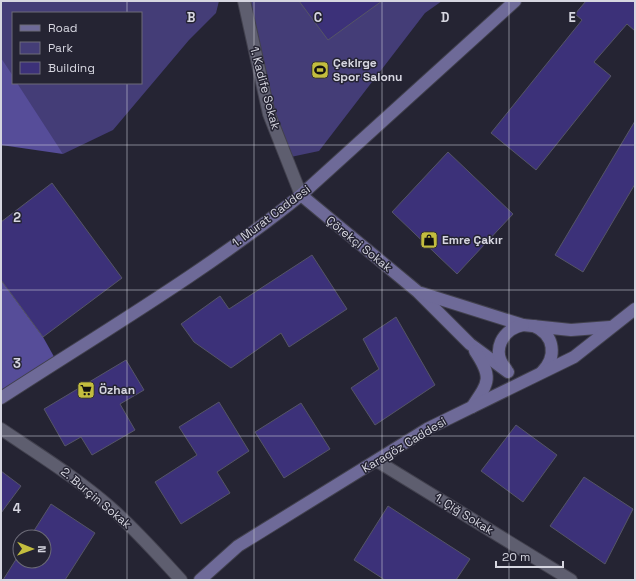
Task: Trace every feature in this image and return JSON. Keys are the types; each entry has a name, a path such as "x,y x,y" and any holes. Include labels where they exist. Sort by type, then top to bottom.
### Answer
{"street":[{"name":"1. Kadife Sokak","path":"244,1 269,114 301,195"},
{"name":"1. Murat Caddesi","path":"1,398 146,305 267,222 301,195 515,1"},
{"name":"Çörekçi Sokak","path":"301,195 418,292 470,344"},
{"path":"418,292 528,325 547,334 553,351 551,359 537,375 516,377 470,344"},
{"name":"Karagöz Caddesi","path":"200,580 238,546 427,430 574,357 635,309"},
{"path":"508,372 503,365 499,348 502,339 507,332 514,327 528,325 570,330 610,328"},
{"path":"470,344 486,367 488,376 486,386 472,408"},
{"name":"2. Burçin Sokak","path":"1,429 58,467 110,507 146,541 181,580"},
{"name":"1. Çiğ Sokak","path":"377,461 571,580"}],"green space":[{"path":"1,1 219,1 216,13 189,40 113,130 63,154 13,84 142,84 142,12 12,12 12,82 1,66"},
{"name":"Çekirge Spor Salonu","path":"244,1 442,1 425,13 319,151 286,158"}],"shaded area":[{"path":"1,58 12,74 12,84 18,84 63,154 1,145"},
{"path":"1,280 43,337 57,362 1,398"}],"building":[{"path":"299,1 382,1 328,40"},
{"path":"586,1 635,1 635,31 627,24 594,62 611,76 536,170 491,133 582,20 575,14"},
{"path":"635,121 635,184 583,272 555,255"},
{"path":"448,152 513,214 457,274 392,212"},
{"path":"52,183 122,278 43,337 1,280 1,222"},
{"path":"312,255 347,309 289,347 281,333 231,368 194,342 181,324 220,296 229,309"},
{"path":"396,317 435,385 375,425 351,388 379,369 363,339"},
{"path":"126,360 144,390 120,404 135,430 92,455 81,437 65,446 44,409"},
{"path":"219,402 249,451 217,472 230,493 181,524 155,482 197,455 179,427"},
{"path":"301,403 330,449 284,478 255,432"},
{"path":"516,425 557,455 523,502 481,471"},
{"path":"1,471 21,486 1,513"},
{"path":"584,477 633,509 605,564 550,526"},
{"path":"51,504 95,533 65,580 3,580 12,566 12,569 52,569 52,529 35,529"},
{"path":"388,506 470,559 456,580 385,580 354,560"}],"place":[{"name":"Çekirge Spor Salonu","path":"320,70"},
{"name":"Emre Çakır","path":"429,240"},
{"name":"Özhan","path":"86,390"}]}
